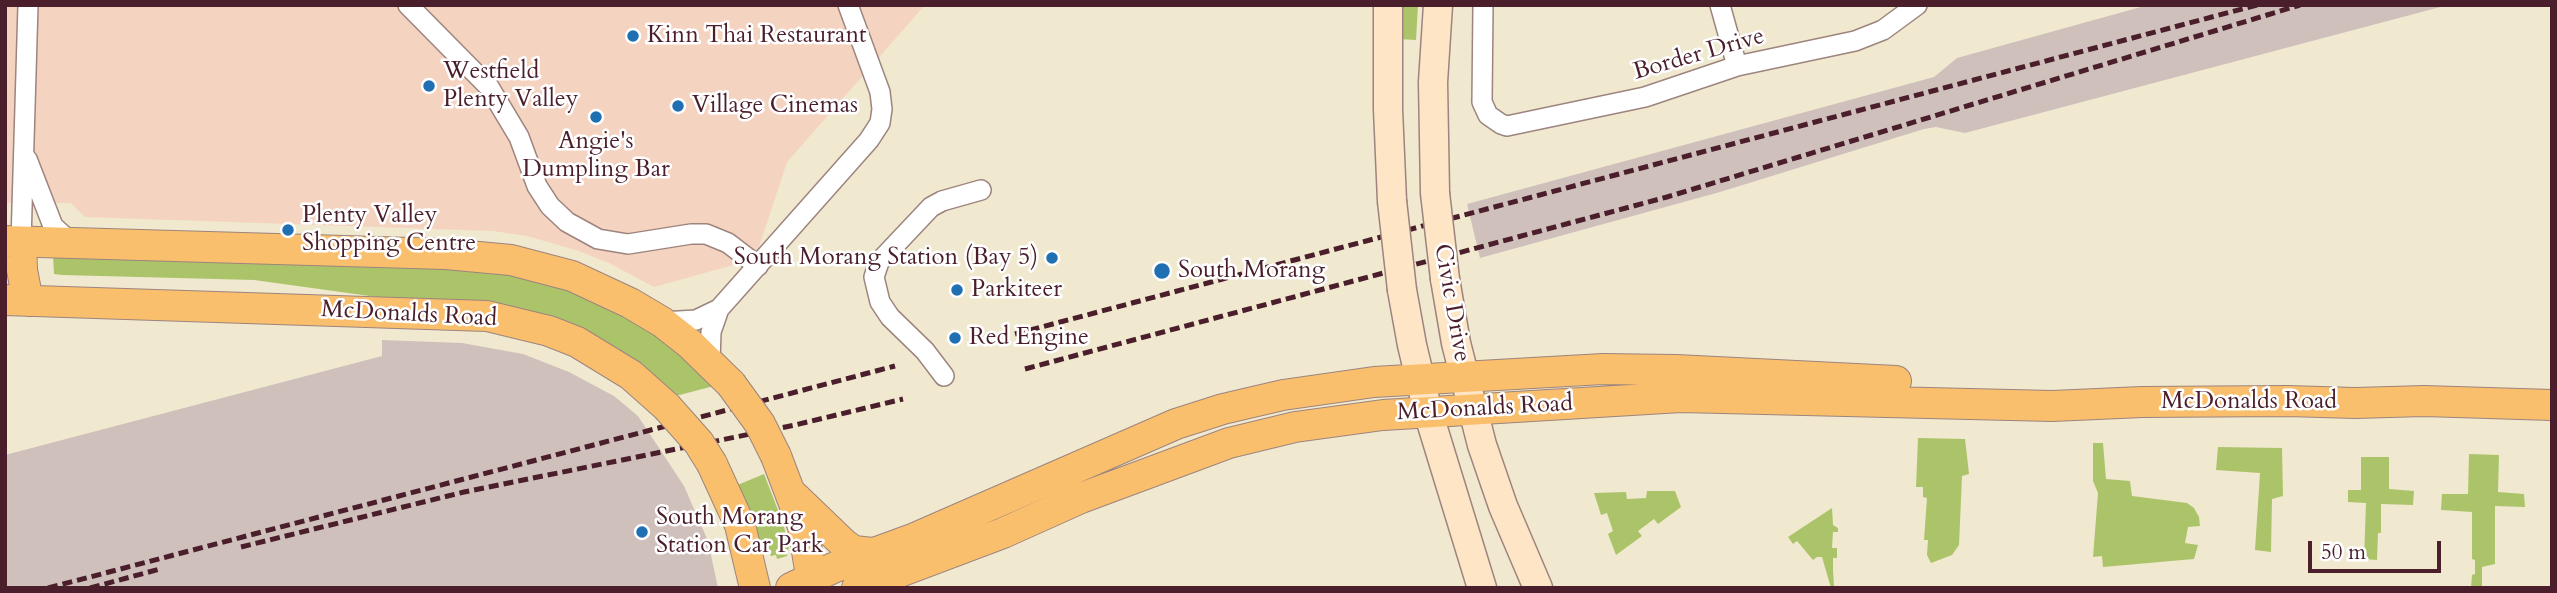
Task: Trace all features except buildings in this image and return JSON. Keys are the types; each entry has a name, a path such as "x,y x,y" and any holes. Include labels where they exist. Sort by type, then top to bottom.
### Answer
{"main road":[{"name":"Civic Drive","path":"1388,5 1388,122 1392,201 1402,290 1428,412 1482,588"},
{"name":"Civic Drive","path":"1438,5 1433,82 1435,193 1445,279 1472,410 1503,506 1538,588"},
{"name":"McDonalds Road","path":"10,249 79,244 446,254 511,260 552,270 600,288 662,322 710,362 731,384 760,424 776,456 803,527 806,584 872,553 915,538 1193,418 1297,392 1420,379 1603,369 1676,370 2046,389 2142,402"},
{"path":"10,249 22,270 17,300"},
{"name":"McDonalds Road","path":"17,300 486,316 549,331 577,342 631,374 667,407 698,443 712,464 740,525 755,588"},
{"name":"McDonalds Road","path":"857,588 1003,533 1081,498 1229,443 1316,424 1383,415 1681,397 2052,406 2287,401 2552,405"},
{"name":"McDonalds Road","path":"2355,403 2419,412 2552,422"},
{"name":"McDonalds Road","path":"791,493 844,544 854,551 872,553"}],"street":[{"path":"10,249 23,148 28,5"},
{"path":"408,5 489,87 519,137 537,186 550,206 567,222 598,239 628,244 706,234 727,243 758,266"},
{"path":"662,322 696,320 719,309 869,140 880,123 883,108 880,92 848,5"},
{"name":"Border Drive","path":"1483,5 1482,102 1488,115 1501,124 1516,125 1644,97 1737,66 1864,38 1892,25 1917,5"},
{"path":"1720,5 1737,66"},
{"path":"23,148 53,226 65,237 79,244"},
{"path":"944,376 925,351 895,323 880,302 876,290 876,268 931,207 942,201 981,190"},
{"path":"710,362 711,332 719,309"}],"shaded area":[{"name":"Westfield Plenty Valley","path":"5,5 925,5 787,162 755,259 654,287 609,263 579,251 527,236 493,231 85,217 71,203 5,203"},
{"path":"2148,5 2448,5 1965,133 1936,127 1924,129 1720,192 1480,258 1467,204 1934,77 1957,58"},
{"path":"382,340 462,343 523,354 569,372 614,396 638,416 684,486 708,541 718,588 5,588 5,455 382,356"}],"green space":[{"path":"1397,5 1418,5 1416,40 1398,39"},
{"path":"53,256 463,264 555,281 651,328 714,386 672,397 637,368 413,302 254,280 54,274"},
{"path":"1918,438 1965,439 1969,474 1962,476 1959,545 1952,555 1931,563 1927,555 1928,540 1924,540 1927,498 1923,497 1923,487 1916,487"},
{"path":"2093,443 2103,443 2106,479 2130,481 2132,496 2187,503 2194,508 2200,526 2188,527 2185,543 2198,545 2194,559 2103,567 2102,556 2093,557 2098,493 2093,481"},
{"path":"2218,447 2282,448 2283,496 2272,499 2271,552 2255,550 2260,473 2216,470"},
{"path":"2469,454 2499,455 2498,492 2524,494 2525,507 2495,506 2495,564 2482,567 2482,588 2471,588 2472,575 2475,574 2475,560 2472,559 2472,512 2441,510 2442,494 2468,494"},
{"path":"2361,457 2389,457 2389,489 2414,491 2413,505 2381,504 2377,560 2364,559 2366,503 2348,502 2348,490 2361,490"},
{"path":"764,474 789,547 787,556 777,559 776,555 771,556 761,545 735,486"},
{"path":"1647,491 1675,491 1681,507 1658,524 1654,519 1638,531 1642,536 1616,555 1608,534 1613,531 1607,513 1601,515 1594,493 1626,492 1627,499 1646,498"},
{"path":"1832,508 1833,525 1838,528 1838,532 1833,532 1832,548 1837,548 1837,558 1833,558 1833,570 1834,586 1838,588 1831,588 1822,557 1813,560 1797,541 1793,544 1788,537"}],"railway":[{"path":"1015,334 2257,5"},
{"path":"1025,369 1667,197 2300,5"},
{"path":"48,588 895,366"},
{"path":"241,547 464,492 795,425 903,399"},
{"path":"90,588 160,569"}],"place":[{"name":"Kinn Thai Restaurant","path":"633,36"},
{"name":"Westfield Plenty Valley","path":"429,86"},
{"name":"Village Cinemas","path":"678,106"},
{"name":"Angie's Dumpling Bar","path":"596,117"},
{"name":"Plenty Valley Shopping Centre","path":"288,230"},
{"name":"South Morang Station (Bay 5)","path":"1052,258"},
{"name":"South Morang","path":"1162,271"},
{"name":"Parkiteer","path":"957,290"},
{"name":"Red Engine","path":"955,338"},
{"name":"South Morang Station Car Park","path":"642,532"}]}
